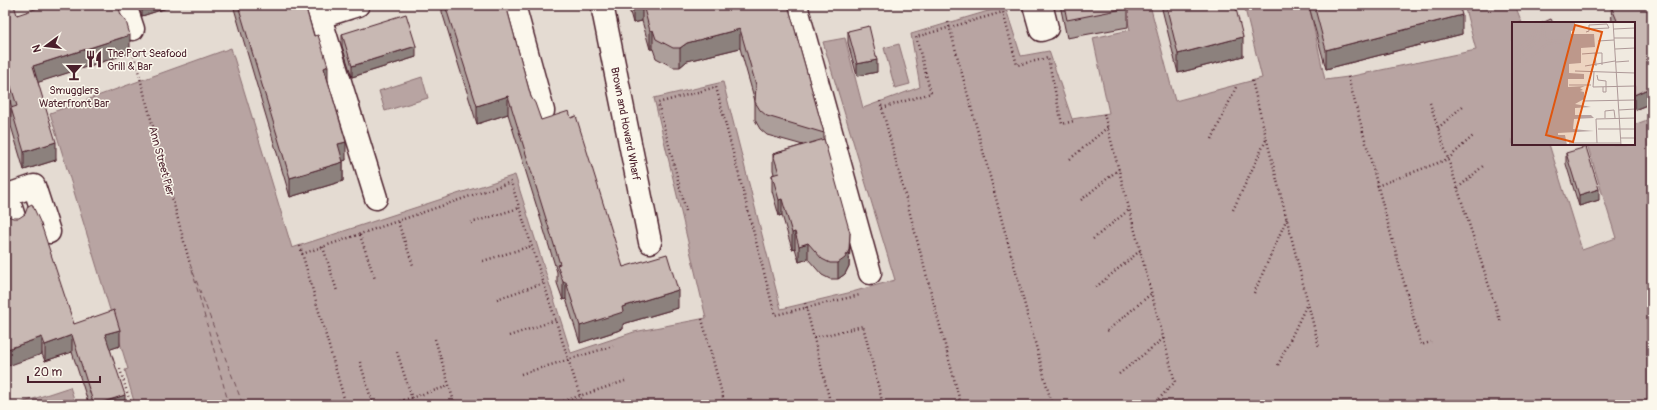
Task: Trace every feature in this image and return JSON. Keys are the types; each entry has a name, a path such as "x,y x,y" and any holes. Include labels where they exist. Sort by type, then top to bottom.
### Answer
{"street":[{"path":"125,5 133,29"},
{"path":"358,5 318,11 376,198"},
{"path":"514,5 543,111"},
{"name":"Brown and Howard Wharf","path":"602,5 650,242"},
{"path":"796,5 870,273"},
{"path":"16,223 6,195 34,186 49,232"}],"path":[{"path":"882,108 931,93 916,37 1003,12 1016,65 1048,58 1062,124 1074,121"},
{"path":"948,22 1052,405"},
{"name":"Ann Street Pier","path":"134,58 190,264"},
{"path":"1348,77 1421,345 1431,342"},
{"path":"1252,81 1319,347"},
{"path":"1212,139 1237,85"},
{"path":"686,211 658,104 716,87 775,315 860,295"},
{"path":"880,101 961,405"},
{"path":"1430,103 1502,323"},
{"path":"1438,128 1464,105"},
{"path":"1104,114 1175,382 1153,405"},
{"path":"1070,159 1108,127"},
{"path":"1377,186 1448,159 1474,135"},
{"path":"1233,210 1267,138"},
{"path":"1458,188 1483,166"},
{"path":"1081,200 1119,168"},
{"path":"302,254 511,182 583,405"},
{"path":"471,223 519,208"},
{"path":"1093,239 1130,209"},
{"path":"1254,293 1287,218"},
{"path":"398,222 413,265"},
{"path":"360,234 375,279"},
{"path":"300,246 346,405"},
{"path":"483,261 531,246"},
{"path":"323,247 337,291"},
{"path":"1096,287 1140,250"},
{"path":"497,299 543,283"},
{"path":"1107,331 1152,294"},
{"path":"1278,365 1308,302"},
{"path":"806,303 831,405"},
{"path":"702,319 724,405"},
{"path":"509,336 556,320"},
{"path":"814,338 863,326 883,405"},
{"path":"1119,374 1164,338"},
{"path":"435,339 455,405"},
{"path":"521,374 613,346"},
{"path":"397,352 414,405"},
{"path":"360,362 373,405"},
{"path":"120,369 131,405"},
{"path":"552,405 625,381"},
{"path":"388,405 449,386"}],"shaded area":[{"path":"5,5 1124,5 1130,30 1093,38 1109,113 1071,119 1049,51 1021,56 1005,6 911,33 920,87 863,108 845,38 824,42 895,280 781,309 723,82 654,98 706,318 634,332 571,353 515,175 292,249 231,48 50,113 128,369 125,370 135,405 76,405 70,387 15,405 5,405"},
{"path":"1124,5 1150,5 1175,101 1262,78 1244,5 1309,5 1325,80 1348,77 1476,50 1464,5 1515,5 1522,22 1512,22 1512,145 1549,145 1582,250 1616,238 1587,145 1635,145 1635,125 1652,118 1652,405 135,405 125,370 128,369 50,113 231,48 292,248 515,175 571,353 634,332 706,318 654,98 723,82 781,309 895,280 823,42 845,38 863,108 920,87 911,34 1005,6 1021,56 1049,51 1072,119 1109,113 1093,38 1130,30"},
{"path":"1150,5 1244,5 1263,78 1175,101"},
{"path":"1309,5 1464,5 1476,50 1348,77 1324,80"},
{"path":"1515,5 1652,5 1652,118 1635,125 1635,22 1522,22"},
{"path":"899,44 910,84 895,88 884,48"},
{"path":"422,77 428,98 385,111 379,91"},
{"path":"1549,145 1587,145 1616,238 1581,250"},
{"path":"70,387 76,405 15,405"}],"building":[{"path":"5,5 14,5 17,15 47,5 118,5 121,15 126,21 130,35 33,66 56,142 24,152 11,108 17,106 5,67"},
{"path":"238,5 305,5 314,36 318,35 328,66 324,68 346,142 338,144 343,162 290,178"},
{"path":"445,5 506,5 531,97 535,103 541,120 569,111 571,118 576,116 623,267 667,254 678,290 622,307 623,312 580,326 566,282 563,282 557,265 560,264 508,96 477,106"},
{"path":"643,5 788,5 824,133 767,116 760,110 755,102 756,85 740,29 687,43 680,48 673,48 656,39 653,30 650,31"},
{"path":"1064,5 1127,5 1128,8 1067,20"},
{"path":"1166,5 1235,5 1243,37 1178,54"},
{"path":"1314,5 1459,5 1462,15 1326,50"},
{"path":"1652,5 1652,87 1635,95 1635,22 1618,22 1611,6"},
{"path":"406,14 416,46 352,66 342,34"},
{"path":"1551,19 1552,22 1544,22"},
{"path":"869,26 877,60 857,64 848,31"},
{"path":"824,139 850,233 849,250 845,258 838,263 830,263 822,259 808,243 799,246 795,232 792,233 782,199 779,200 772,175 779,173 773,154"},
{"path":"1586,147 1599,189 1579,195 1566,153"},
{"path":"32,204 41,224 74,324 114,310 120,330 105,334 125,395 94,405 72,335 45,345 42,337 5,350 5,209 8,216 19,218 25,214 28,206"}],"ferry route":[{"path":"190,264 243,405"},
{"path":"192,270 229,405"}],"place":[{"name":"The Port Seafood Grill & Bar","path":"94,59"},
{"name":"Smugglers Waterfront Bar","path":"74,72"}]}
